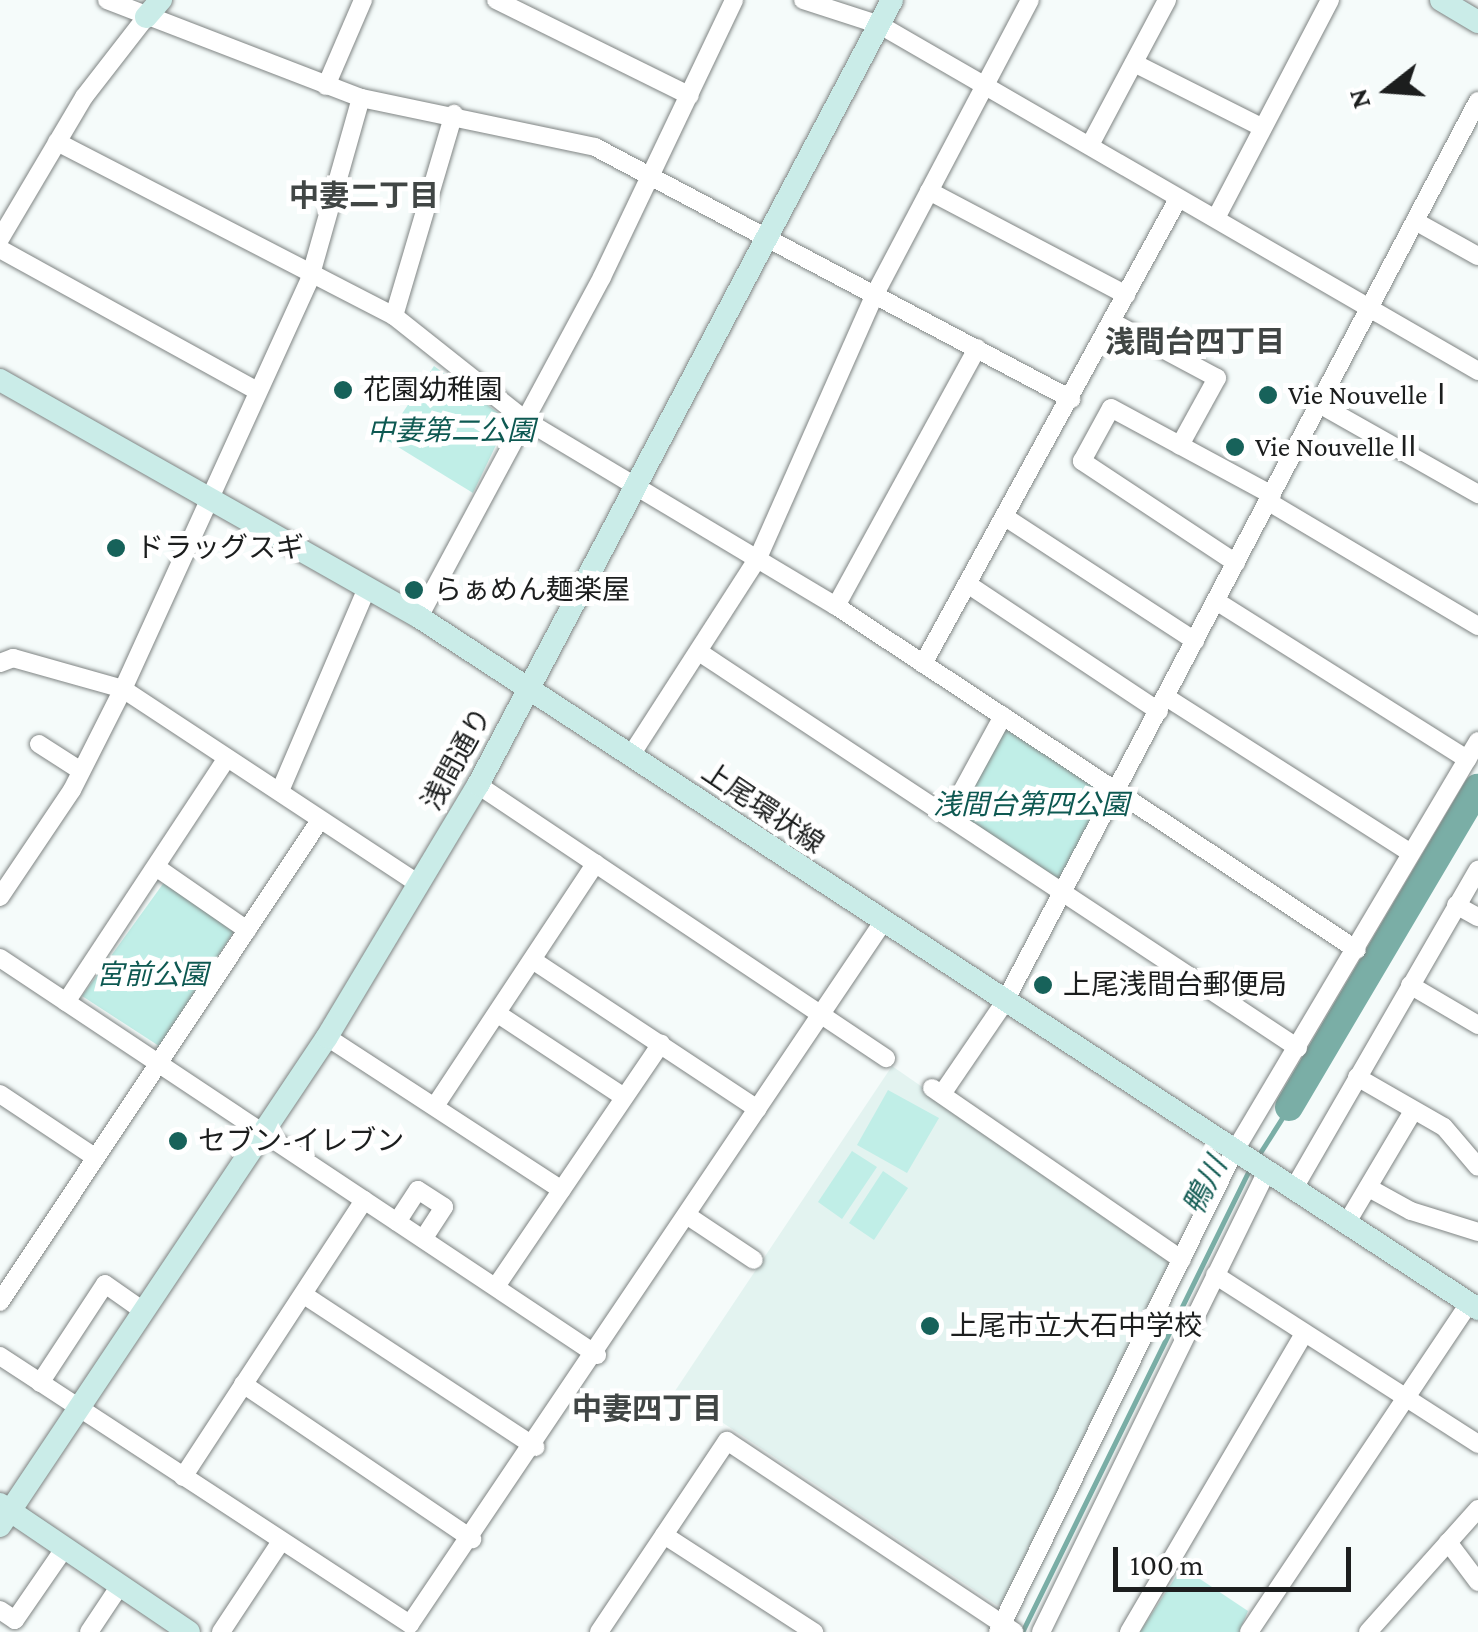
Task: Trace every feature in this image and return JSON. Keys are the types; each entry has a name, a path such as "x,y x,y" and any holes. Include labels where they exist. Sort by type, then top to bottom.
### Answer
{"street":[{"path":"107,0 153,9 326,86 362,98 454,114 596,147 1071,398"},
{"path":"326,86 363,0"},
{"path":"496,0 690,96"},
{"path":"419,617 653,176 734,0"},
{"path":"803,0 880,25 1478,371"},
{"name":"浅間通り","path":"3,1514 327,1037 478,785 892,0"},
{"path":"631,755 758,558 876,292 1030,0"},
{"path":"1090,145 1167,0"},
{"path":"1216,218 1330,0"},
{"path":"1442,0 1478,22"},
{"path":"0,238 58,142 153,9"},
{"path":"1134,63 1263,128"},
{"path":"0,897 81,771 123,689 207,497 310,278 362,98"},
{"path":"1182,1260 937,1091 1004,1004 1368,308 1415,221 1470,134 1478,101"},
{"path":"394,316 454,114"},
{"path":"58,142 310,278 394,316 526,420 836,606 1357,950"},
{"path":"929,191 1126,295"},
{"path":"924,664 1178,199"},
{"path":"1415,221 1478,256"},
{"path":"0,249 258,391"},
{"path":"1112,322 1217,378 1180,446"},
{"path":"836,606 976,348"},
{"name":"上尾環状線","path":"0,380 419,617 1004,1004 1473,1306"},
{"path":"1319,404 1478,494"},
{"path":"1236,563 1082,462 1111,408 1270,498 1478,626"},
{"path":"1005,517 1195,641"},
{"path":"968,585 1411,853"},
{"path":"280,791 367,588"},
{"path":"1216,601 1467,759"},
{"path":"699,652 1298,1048"},
{"path":"0,663 14,658 123,689 419,884"},
{"path":"949,814 1003,716"},
{"path":"604,1630 727,1441 1005,1630 1234,1152 1478,741"},
{"path":"39,744 81,771"},
{"path":"66,1002 227,758"},
{"path":"478,785 886,1058"},
{"path":"0,1302 320,820"},
{"path":"435,1106 596,863"},
{"path":"156,867 247,930"},
{"path":"1293,1190 1478,869"},
{"path":"1456,905 1478,917"},
{"path":"0,1356 280,1543 410,1624 535,1447 882,924"},
{"path":"0,958 597,1354"},
{"path":"534,961 758,1109"},
{"path":"1410,984 1478,1025"},
{"path":"498,1014 624,1098"},
{"path":"327,1037 562,1190"},
{"path":"497,1285 661,1044"},
{"path":"1358,1077 1444,1127 1478,1167"},
{"path":"1,1098 96,1158"},
{"path":"1346,1224 1413,1111"},
{"path":"1040,1632 1266,1173"},
{"path":"1369,1188 1411,1211 1478,1232"},
{"path":"397,1222 418,1190 444,1207 424,1239"},
{"path":"184,1477 364,1200"},
{"path":"688,1216 754,1260"},
{"path":"1214,1275 1303,1336 1478,1444"},
{"path":"40,1382 105,1284 142,1310"},
{"path":"304,1296 535,1447"},
{"path":"1249,1632 1402,1398 1473,1306"},
{"path":"1129,1632 1303,1336"},
{"path":"244,1384 472,1539"},
{"path":"1368,1632 1478,1509"},
{"path":"3,1514 64,1549 189,1632"},
{"path":"664,1535 814,1632"},
{"path":"1448,1542 1478,1582"},
{"path":"222,1632 280,1543"},
{"path":"0,1610 15,1620 64,1549"},
{"path":"89,1632 119,1587"}],"shaded area":[{"name":"上尾市立大石中学校","path":"892,1066 1174,1261 1007,1603 997,1605 675,1391"}],"green space":[{"name":"中妻第二公園","path":"434,366 508,420 473,493 385,439"},
{"name":"浅間台第四公園","path":"1002,727 1108,794 1058,883 954,814"},
{"name":"宮前公園","path":"165,881 235,930 159,1046 82,996"},
{"path":"888,1090 939,1118 907,1173 857,1145"},
{"path":"852,1151 877,1167 842,1219 818,1202"},
{"path":"883,1171 908,1188 874,1240 849,1223"},
{"path":"1182,1567 1248,1611 1239,1632 1140,1632"}],"waterway":[{"name":"鴨川","path":"1289,1107 1478,788"},
{"name":"鴨川","path":"1256,1159 1289,1107"},
{"name":"鴨川","path":"1022,1632 1250,1168"}],"place":[{"name":"花園幼稚園","path":"343,390"},
{"name":"Vie NouvelleⅠ","path":"1268,395"},
{"name":"Vie NouvelleⅡ","path":"1235,447"},
{"name":"ドラッグスギ","path":"116,548"},
{"name":"らぁめん麺楽屋","path":"414,590"},
{"name":"上尾浅間台郵便局","path":"1043,985"},
{"name":"セブン-イレブン","path":"178,1141"},
{"name":"上尾市立大石中学校","path":"930,1326"}],"district":[{"name":"中妻二丁目","path":"364,196"},
{"name":"浅間台四丁目","path":"1195,342"},
{"name":"中妻四丁目","path":"647,1409"}]}
